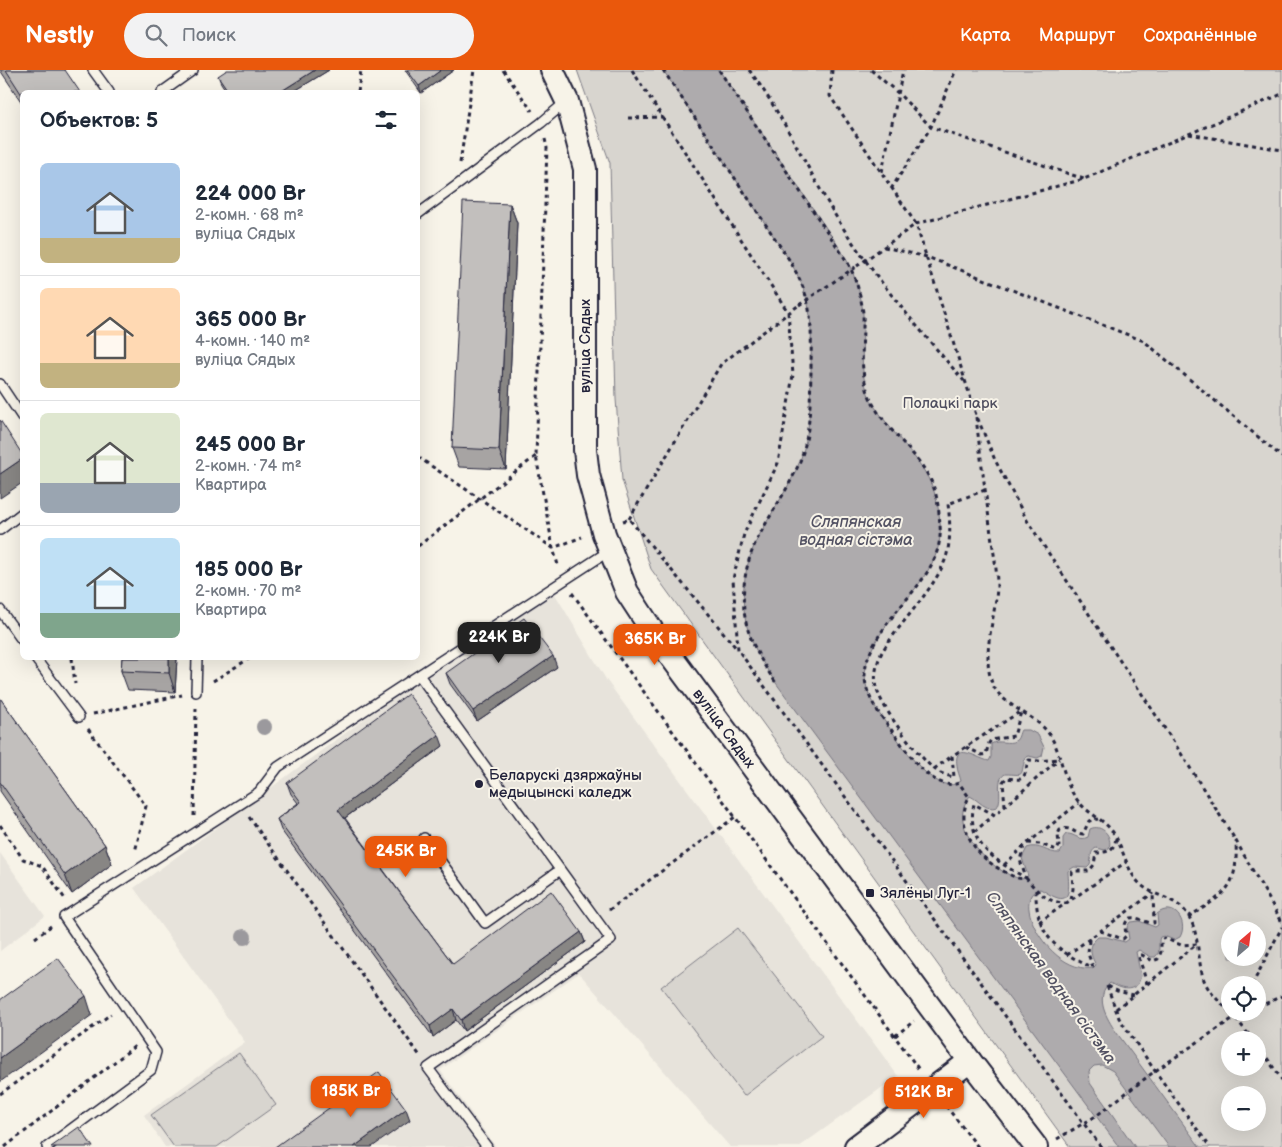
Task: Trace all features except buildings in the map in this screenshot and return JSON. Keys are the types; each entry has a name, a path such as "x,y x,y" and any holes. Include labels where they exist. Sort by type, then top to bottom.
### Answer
{"street":[{"name":"вуліца Сядых","path":"552,70 568,101 585,169 585,450 588,475 602,529 627,592 655,635 970,1061 1046,1144"},
{"path":"856,1147 970,1061"}],"lane":[{"path":"93,70 108,90"},
{"path":"165,90 193,70"},
{"path":"420,213 568,101"},
{"path":"0,384 20,414"},
{"path":"0,530 20,515"},
{"path":"47,1147 151,1070 156,1052 64,917 259,792 278,767 611,550"},
{"path":"0,610 20,637"},
{"path":"36,660 79,717"},
{"path":"196,692 197,660"},
{"path":"419,675 611,940 428,1068 487,1147"},
{"path":"424,838 485,923 560,870"}],"path":[{"path":"358,90 361,70"},
{"path":"459,171 474,70"},
{"path":"632,70 788,312 793,375 778,463 744,534 733,579 738,650"},
{"path":"663,70 790,261 806,296 810,313 810,410 805,445 799,463 752,550 744,582 744,607 748,632 776,683"},
{"path":"719,70 848,262 861,300 864,383 870,398 888,425 928,474 934,487 940,528 937,551 926,575 884,630 870,652 865,673 870,697 876,709 919,766 940,782 951,785 959,782 969,797 965,806 964,819 967,833 977,850 998,869 1019,878 1026,878"},
{"path":"748,70 768,96 830,206 865,260 888,291 966,383"},
{"path":"832,70 830,96 916,224 975,412 995,460 1028,522 1177,747 1236,841 1282,922"},
{"path":"871,70 899,94 930,127 1084,179"},
{"path":"882,173 903,70"},
{"path":"891,189 930,127 956,70"},
{"path":"630,518 720,364 788,312 916,224 1084,179 1282,94"},
{"path":"628,118 663,118"},
{"path":"1188,133 1282,150"},
{"path":"884,247 927,257 1144,341 1282,457"},
{"path":"975,412 997,584 988,662 993,685 1000,694 1047,730 1052,739 1067,784 1079,803 1110,828 1116,837 1126,862 1140,884 1153,893 1173,902 1185,912 1198,944 1205,981 1221,1003"},
{"path":"420,544 536,456"},
{"path":"420,458 553,548"},
{"path":"952,756 954,777 934,769 919,754 886,710 879,697 876,686 877,663 890,638 940,572 950,538 948,504 985,490"},
{"path":"667,564 738,650 1101,1147"},
{"path":"130,874 146,806 79,717 196,692 247,660"},
{"path":"194,833 196,692"},
{"path":"934,769 1021,711"},
{"path":"966,747 984,755 988,752 991,740 1014,736 1021,711"},
{"path":"974,832 1059,759"},
{"path":"1005,806 1003,782 1006,778 1016,779 1023,777 1025,775 1026,763 1029,760 1059,759"},
{"path":"1004,865 1024,846 1079,803"},
{"path":"239,804 428,1068"},
{"path":"994,815 974,804 972,821 974,832 982,846 996,860 1026,878 1036,890 1050,901 1066,903"},
{"path":"596,920 735,817"},
{"path":"1028,843 1040,844 1056,850 1059,846 1058,834 1060,830 1068,828 1084,834 1089,821 1098,819"},
{"path":"0,825 23,859 42,866 73,911"},
{"path":"1071,900 1073,889 1072,872 1089,871 1094,866 1096,853 1107,853 1111,850 1116,837"},
{"path":"1188,917 1218,898 1229,886 1235,872 1236,841"},
{"path":"1024,846 1020,860 1026,878"},
{"path":"1039,922 1126,862"},
{"path":"1036,890 1036,909 1039,922 1050,940 1067,955 1093,968 1088,954 1089,939"},
{"path":"1067,955 1153,893"},
{"path":"1100,931 1122,939 1126,936 1125,923 1130,918 1154,922 1153,893"},
{"path":"35,938 64,917"},
{"path":"1257,976 1282,927"},
{"path":"1147,984 1140,955 1142,954 1153,961 1158,959 1161,955 1161,941 1164,938 1181,945 1198,944"},
{"path":"1116,1009 1198,944"},
{"path":"1134,995 1116,991 1107,986 1119,1018 1155,1072 1210,1147"},
{"path":"1266,1003 1282,996"},
{"path":"0,1094 124,1005"},
{"path":"1046,1144 1096,1116 1155,1072 1229,1021"},
{"path":"1238,1021 1246,1031"},
{"path":"5,1147 146,1038"},
{"path":"1266,1057 1282,1080"}],"shaded area":[{"name":"Беларускі дзяржаўны медыцынскі каледж","path":"549,584 607,681 898,1076 799,1147 730,1147 579,973 440,1070 496,1147 165,1147 144,1115 245,1042 134,888"},
{"path":"0,853 45,916 0,951"}],"green space":[{"name":"Полацкі парк","path":"577,70 1282,70 1282,1147 1070,1147 651,569 622,480 616,399 610,163"},
{"path":"738,928 822,1036 744,1096 661,987"},
{"path":"239,1053 276,1105 217,1147 174,1147 151,1115"}],"water":[{"name":"Сляпянская водная сістэма","path":"663,70 719,70 841,250 853,273 860,297 863,314 863,365 869,396 877,410 918,462 932,485 940,519 937,551 930,567 893,616 871,650 866,667 866,684 873,703 915,762 933,778 944,784 956,784 961,781 957,767 959,754 963,752 968,753 989,761 991,757 991,744 1015,741 1021,730 1029,730 1038,735 1044,747 1042,756 1037,758 1029,756 1025,758 1021,774 1005,774 1002,777 999,785 1000,799 997,807 986,807 970,796 964,808 963,821 967,834 975,847 986,858 1010,875 1022,879 1028,876 1022,858 1027,848 1036,847 1060,853 1063,848 1063,838 1066,834 1085,838 1088,837 1090,829 1099,828 1106,832 1110,844 1109,848 1105,850 1096,848 1092,853 1090,865 1087,868 1074,867 1068,871 1069,886 1065,898 1055,897 1040,889 1031,895 1029,906 1031,919 1038,934 1049,948 1062,959 1077,967 1093,968 1096,965 1092,958 1091,947 1098,937 1125,942 1129,939 1127,927 1130,922 1139,921 1155,927 1158,925 1157,914 1163,911 1174,911 1181,919 1182,931 1180,937 1174,940 1164,936 1160,937 1159,950 1155,957 1151,957 1139,950 1136,952 1141,976 1138,984 1132,988 1125,989 1110,983 1105,988 1102,1000 1107,1018 1114,1029 1200,1147 1169,1147 1113,1071 1102,1065 1094,1066 1089,1071 1090,1083 1135,1147 1119,1147 776,683 757,653 746,621 743,595 744,582 754,545 791,480 804,450 810,405 810,314 804,291 790,261"}],"place":[{"name":"Беларускі дзяржаўны медыцынскі каледж","path":"479,784"},
{"name":"Зялёны Луг-1","path":"870,893"}]}
